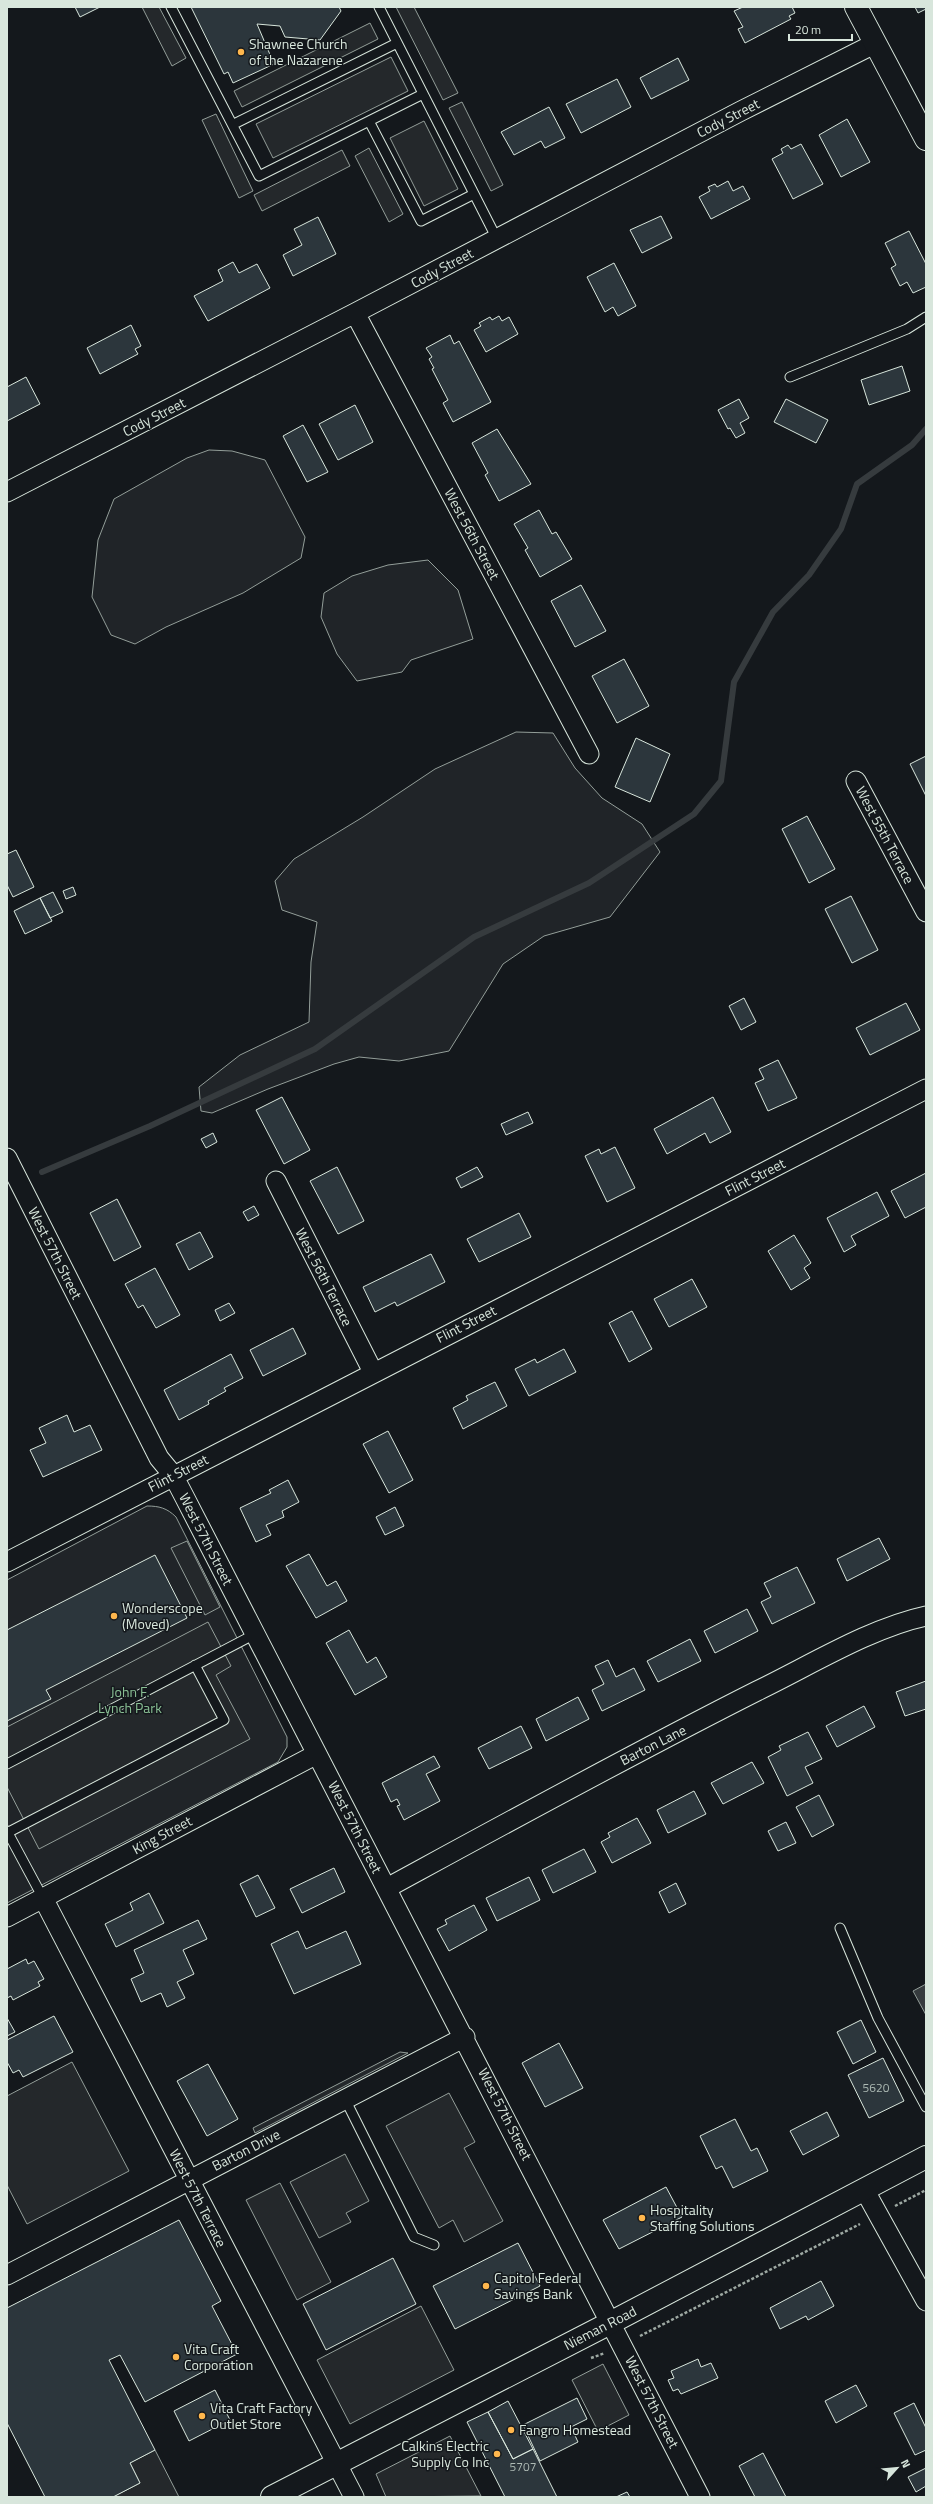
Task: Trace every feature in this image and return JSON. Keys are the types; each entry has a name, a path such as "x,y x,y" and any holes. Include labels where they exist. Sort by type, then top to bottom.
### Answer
{"main road":[{"path":"856,7 926,139"},
{"name":"Nieman Road","path":"272,2497 612,2322 926,2157"}],"street":[{"name":"Cody Street","path":"7,492 355,313 740,111 876,43"},
{"name":"West 56th Street","path":"355,313 589,754"},
{"name":"West 55th Terrace","path":"856,780 926,912"},
{"name":"Flint Street","path":"7,1562 173,1475 926,1088"},
{"name":"West 57th Street","path":"7,1158 159,1458 173,1475 612,2322 700,2497"},
{"name":"West 56th Terrace","path":"276,1181 373,1372"},
{"name":"Barton Lane","path":"387,1888 548,1799 732,1704 873,1634 926,1616"},
{"name":"King Street","path":"7,1917 317,1754"},
{"name":"West 57th Terrace","path":"43,1898 188,2180 354,2497"},
{"name":"Barton Drive","path":"7,2275 465,2037"},
{"path":"864,2189 926,2301"}],"lane":[{"path":"171,7 234,124 259,176 423,94"},
{"path":"379,7 497,239"},
{"path":"234,124 397,43"},
{"path":"369,121 421,221 474,194"},
{"path":"790,377 907,329 926,317"},
{"path":"7,1764 255,1634"},
{"path":"43,1898 7,1832 224,1720 195,1665"},
{"path":"840,1928 878,2018 926,2107"},
{"path":"345,2099 414,2237 434,2245"}],"path":[{"path":"897,2205 926,2190"},
{"path":"637,2338 860,2224"}],"green space":[{"path":"209,450 232,451 265,460 305,537 301,558 243,593 166,627 135,644 111,635 92,597 98,540 114,499 187,458"},
{"path":"428,560 458,590 473,639 411,660 402,672 357,681 337,654 321,617 324,593 352,576 388,565"},
{"path":"516,732 553,733 575,768 602,798 642,824 660,852 610,917 544,936 503,964 449,1051 399,1061 359,1057 334,1064 268,1089 212,1113 201,1111 199,1087 240,1055 309,1022 311,962 317,922 282,910 275,881 294,859 363,817 435,769"},
{"name":"John F. Lynch Park","path":"147,1506 163,1508 176,1517 287,1737 287,1747 278,1762 7,1903 7,1580"}],"shaded area":[{"path":"142,7 159,7 186,58 172,66"},
{"path":"396,7 414,7 458,93 443,100"},
{"path":"370,23 378,39 242,107 234,91"},
{"path":"391,57 408,91 273,158 256,124"},
{"path":"462,102 503,185 491,191 449,108"},
{"path":"216,114 253,191 239,198 202,120"},
{"path":"424,121 458,189 424,206 390,138"},
{"path":"369,148 403,214 389,222 355,156"},
{"path":"342,150 350,166 262,211 254,195"},
{"path":"187,1541 220,1607 205,1615 171,1548"},
{"path":"208,1622 231,1666 216,1675 250,1739 39,1849 7,1787 7,1727"},
{"path":"926,1984 926,2015 913,1991"},
{"path":"400,2052 408,2053 255,2133 253,2128"},
{"path":"72,2062 129,2171 27,2224 7,2185 7,2096"},
{"path":"449,2093 475,2142 464,2148 503,2221 464,2242 453,2220 439,2228 386,2126"},
{"path":"345,2154 369,2201 346,2213 351,2222 319,2238 290,2182"},
{"path":"280,2183 331,2282 297,2300 246,2200"},
{"path":"421,2306 454,2370 350,2424 317,2360"},
{"path":"603,2364 629,2415 598,2431 572,2380"},
{"path":"450,2436 481,2496 386,2497 376,2474"},
{"path":"155,2450 179,2497 113,2497 140,2483 130,2463"}],"building":[{"path":"75,7 100,7 80,17"},
{"name":"Shawnee Church of the Nazarene","path":"191,7 339,7 341,11 320,40 285,37 280,26 257,24 274,64 233,83 228,72 224,74"},
{"path":"743,7 792,7 795,13 789,16 791,19 745,43 738,29 743,27 734,11"},
{"path":"915,7 926,7 926,9 918,13"},
{"path":"678,58 689,80 651,99 640,78"},
{"path":"617,79 631,107 581,133 566,104"},
{"path":"549,107 565,138 545,148 541,141 514,155 501,132"},
{"path":"847,119 870,162 841,177 819,135"},
{"path":"801,144 823,184 793,199 772,159 783,153 781,149 788,145 791,149"},
{"path":"728,181 733,191 743,186 750,199 711,219 699,197 710,191 708,187 715,184 717,187"},
{"path":"661,216 672,238 642,253 630,230"},
{"path":"318,217 336,254 293,276 283,255 302,245 294,229"},
{"path":"909,231 926,264 926,287 913,293 907,282 900,286 891,268 896,265 885,243"},
{"path":"233,262 239,273 257,264 270,288 208,321 194,296 223,281 218,270"},
{"path":"614,263 636,306 618,316 613,307 605,312 587,277"},
{"path":"499,316 502,321 509,317 518,334 486,352 474,330 481,326 479,323 490,317 492,320"},
{"path":"131,325 141,346 135,349 138,354 100,374 87,348"},
{"path":"450,335 454,344 459,341 491,402 453,422 443,403 448,400 432,369 434,368 429,359 432,357 426,348"},
{"path":"902,366 910,391 869,405 861,380"},
{"path":"26,377 40,404 7,421 7,387"},
{"path":"739,399 749,418 740,423 745,433 736,438 730,428 728,429 718,410"},
{"path":"786,399 828,420 816,443 774,422"},
{"path":"355,405 373,442 338,460 319,424"},
{"path":"303,425 328,472 307,482 283,436"},
{"path":"497,429 531,484 499,501 485,475 488,473 472,443"},
{"path":"539,510 552,534 556,532 572,559 540,577 525,550 528,548 514,524"},
{"path":"581,585 606,631 575,647 551,601"},
{"path":"624,659 649,706 617,723 592,676"},
{"path":"636,738 670,754 650,802 615,787"},
{"path":"926,756 926,796 910,764"},
{"path":"807,816 835,869 809,883 782,829"},
{"path":"16,850 34,887 13,897 7,885 7,854"},
{"path":"73,887 76,895 66,899 63,891"},
{"path":"53,892 63,912 50,918 40,898"},
{"path":"851,896 878,950 852,963 825,909"},
{"path":"40,898 52,921 25,934 14,911"},
{"path":"744,998 756,1022 741,1030 729,1006"},
{"path":"906,1003 920,1030 870,1055 856,1028"},
{"path":"778,1060 797,1098 768,1111 755,1083 764,1079 759,1069"},
{"path":"282,1097 310,1150 284,1164 256,1110"},
{"path":"713,1097 731,1132 710,1143 705,1133 667,1154 654,1129"},
{"path":"528,1112 533,1123 506,1135 501,1124"},
{"path":"213,1133 217,1142 206,1148 201,1139"},
{"path":"615,1147 635,1188 607,1202 585,1156 599,1149 601,1154"},
{"path":"337,1167 364,1221 338,1234 310,1181"},
{"path":"477,1167 483,1177 461,1188 456,1178"},
{"path":"926,1173 926,1207 905,1218 891,1191"},
{"path":"877,1192 889,1216 851,1236 856,1245 844,1252 827,1218"},
{"path":"117,1199 141,1247 114,1261 90,1213"},
{"path":"254,1206 259,1215 248,1221 243,1212"},
{"path":"519,1213 531,1237 479,1262 467,1239"},
{"path":"200,1232 213,1257 189,1270 176,1244"},
{"path":"794,1235 811,1263 804,1268 810,1278 791,1290 768,1251"},
{"path":"431,1254 445,1282 397,1306 395,1302 375,1312 363,1287"},
{"path":"155,1268 180,1315 156,1328 143,1305 138,1308 125,1284"},
{"path":"692,1279 707,1307 669,1327 654,1299"},
{"path":"229,1303 235,1313 220,1321 215,1310"},
{"path":"632,1311 652,1349 629,1362 609,1323"},
{"path":"293,1328 306,1354 263,1376 250,1350"},
{"path":"564,1349 576,1372 529,1396 515,1369 535,1359 537,1363"},
{"path":"231,1354 243,1378 224,1388 226,1391 208,1401 209,1404 179,1420 164,1390"},
{"path":"495,1382 507,1406 463,1429 453,1408 468,1400 466,1396"},
{"path":"67,1415 74,1432 90,1425 102,1450 43,1477 30,1450 46,1443 39,1428"},
{"path":"388,1431 413,1480 389,1493 363,1444"},
{"path":"288,1480 299,1502 282,1511 284,1517 266,1525 271,1535 256,1542 240,1508 271,1493 269,1490"},
{"path":"395,1507 404,1526 385,1535 376,1517"},
{"path":"879,1538 890,1559 847,1581 837,1559"},
{"path":"309,1554 327,1586 336,1581 347,1601 316,1618 286,1566"},
{"path":"155,1555 187,1618 46,1690 51,1699 7,1721 7,1630"},
{"path":"797,1567 815,1603 772,1624 761,1602 771,1597 764,1583"},
{"path":"747,1609 758,1631 715,1653 704,1631"},
{"path":"349,1630 367,1663 376,1657 387,1677 355,1695 326,1643"},
{"path":"690,1639 701,1661 658,1682 647,1661"},
{"path":"608,1660 616,1677 634,1668 645,1690 602,1711 592,1690 604,1684 595,1666"},
{"path":"926,1681 926,1709 905,1716 896,1692"},
{"path":"578,1697 589,1719 546,1741 536,1719"},
{"path":"864,1706 875,1727 837,1747 826,1726"},
{"path":"521,1726 532,1748 489,1769 478,1748"},
{"path":"808,1732 822,1759 805,1767 813,1783 787,1796 768,1757 781,1750 779,1746"},
{"path":"434,1756 440,1767 426,1774 440,1801 404,1820 397,1806 400,1805 397,1799 391,1802 382,1783"},
{"path":"752,1762 764,1783 723,1804 711,1783"},
{"path":"694,1791 706,1814 668,1833 657,1810"},
{"path":"819,1795 834,1825 812,1837 796,1807"},
{"path":"637,1818 651,1843 612,1863 601,1842 610,1837 608,1833"},
{"path":"786,1822 796,1843 778,1851 768,1831"},
{"path":"584,1849 596,1872 553,1893 542,1870"},
{"path":"334,1868 345,1892 302,1913 290,1889"},
{"path":"258,1875 275,1908 256,1917 240,1884"},
{"path":"529,1877 540,1900 497,1921 486,1898"},
{"path":"676,1883 686,1904 669,1913 659,1892"},
{"path":"149,1893 164,1923 116,1947 105,1924 133,1910 130,1903"},
{"path":"474,1905 487,1930 449,1951 437,1929 447,1924 445,1920"},
{"path":"198,1920 207,1939 183,1950 194,1974 177,1982 185,1998 167,2007 161,1993 141,2002 131,1979 144,1973 134,1950"},
{"path":"298,1931 306,1949 346,1931 361,1964 294,1994 271,1944"},
{"path":"26,1959 28,1964 34,1961 44,1979 38,1982 40,1986 13,2000 11,1996 7,1998 7,1969"},
{"path":"54,2016 73,2052 23,2077 19,2070 13,2073 7,2062 7,2040"},
{"path":"7,2018 15,2032 7,2036"},
{"path":"861,2020 876,2052 853,2064 837,2032"},
{"path":"559,2043 583,2088 545,2107 522,2063"},
{"path":"883,2058 904,2101 869,2118 848,2075"},
{"path":"208,2064 238,2119 207,2136 177,2081"},
{"path":"827,2112 839,2136 803,2155 790,2131"},
{"path":"735,2119 751,2151 757,2148 768,2171 733,2188 722,2166 716,2169 700,2136"},
{"name":"Hospitality Staffing Solutions","path":"666,2187 682,2217 619,2249 603,2220"},
{"name":"Vita Craft Corporation","path":"179,2220 221,2301 212,2306 237,2354 145,2402 120,2355 109,2360 155,2450 130,2463 140,2483 113,2497 45,2497 7,2423 7,2308"},
{"name":"Capitol Federal Savings Bank","path":"518,2243 540,2286 455,2329 433,2286"},
{"path":"393,2258 416,2304 326,2350 303,2304"},
{"path":"821,2281 834,2306 808,2320 806,2316 780,2329 770,2308"},
{"path":"698,2359 701,2367 711,2363 718,2378 681,2394 678,2389 673,2391 668,2380 674,2378 671,2371"},
{"path":"856,2385 867,2406 836,2423 825,2401"},
{"name":"Vita Craft Factory Outlet Store","path":"215,2390 230,2420 189,2441 174,2411"},
{"path":"577,2398 587,2419 571,2427 578,2442 540,2461 523,2425"},
{"name":"Fangro Homestead","path":"508,2401 533,2449 513,2459 488,2412"},
{"path":"914,2403 926,2428 926,2450 915,2455 894,2413"},
{"name":"Calkins Electric Supply Co Inc","path":"488,2412 513,2459 533,2449 557,2497 505,2497 467,2422"},
{"path":"763,2453 786,2497 755,2497 739,2466"},
{"path":"926,2468 926,2486 916,2492 908,2477"},
{"path":"627,2492 630,2497 616,2497"}],"waterway":[{"path":"42,1172 150,1126 315,1049 474,937 589,883 694,814 721,781 734,682 773,612 809,575 841,529 857,484 912,445 926,429"}],"place":[{"name":"Shawnee Church of the Nazarene","path":"241,52"},
{"name":"Wonderscope (Moved)","path":"114,1616"},
{"name":"Hospitality Staffing Solutions","path":"642,2218"},
{"name":"Capitol Federal Savings Bank","path":"486,2286"},
{"name":"Vita Craft Corporation","path":"176,2357"},
{"name":"Vita Craft Factory Outlet Store","path":"202,2416"},
{"name":"Fangro Homestead","path":"511,2430"},
{"name":"Calkins Electric Supply Co Inc","path":"497,2454"}]}
